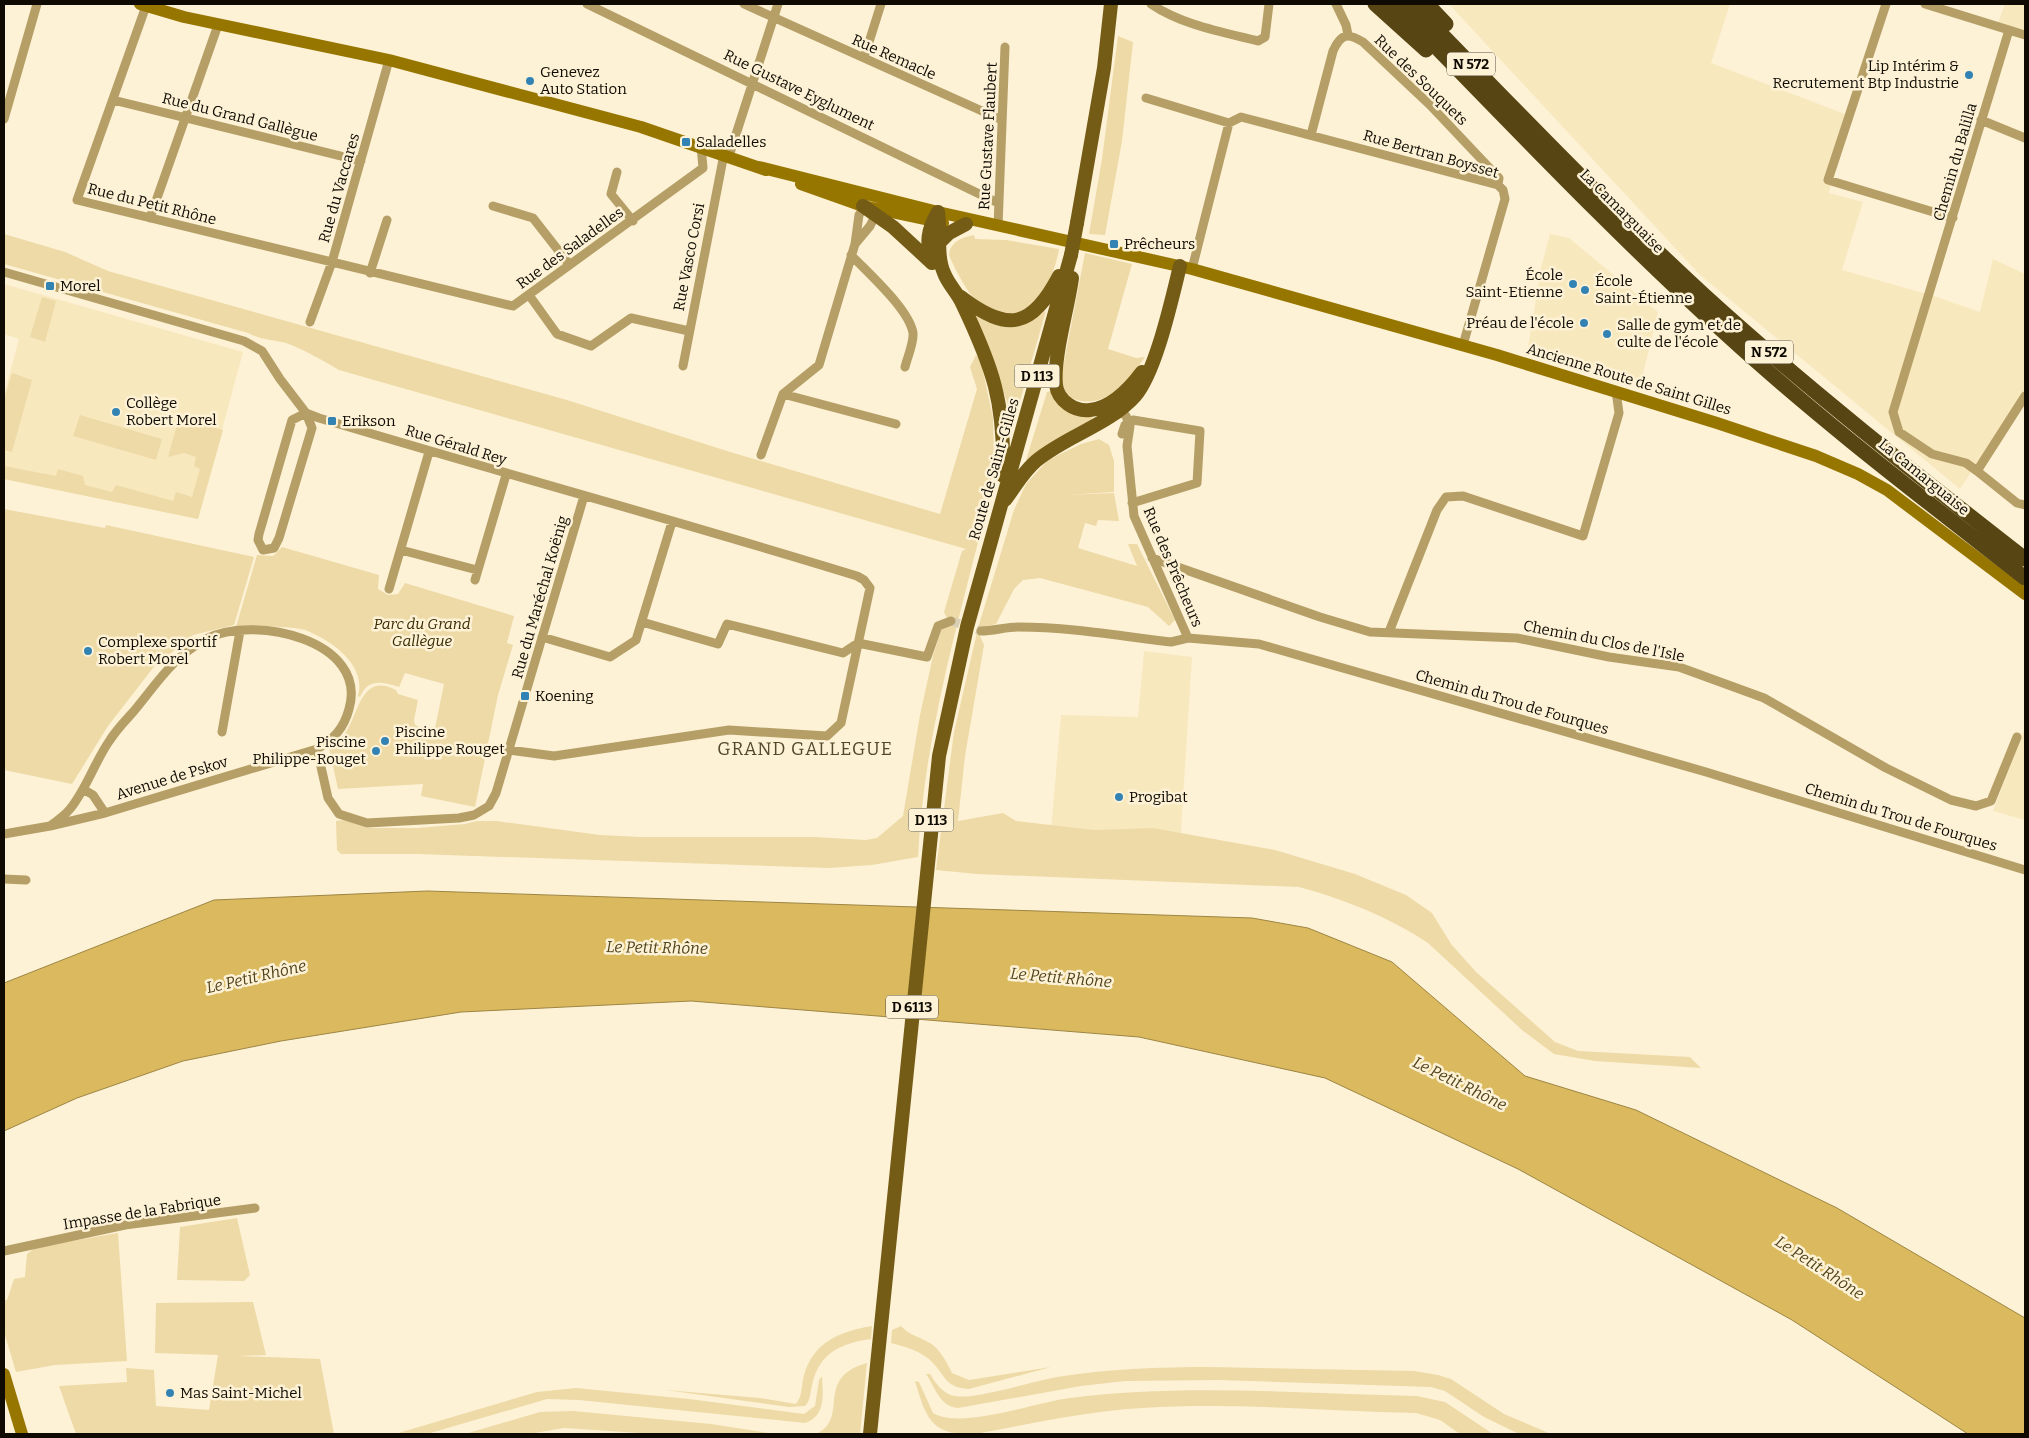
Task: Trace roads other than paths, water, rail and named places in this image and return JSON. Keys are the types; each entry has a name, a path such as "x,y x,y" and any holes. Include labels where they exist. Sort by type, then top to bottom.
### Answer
{"highway":[{"path":"1375,4 1563,177"},
{"name":"La Camarguaise","path":"1394,4 1656,269 1783,384 1914,492 2025,578"},
{"name":"La Camarguaise","path":"1412,4 1655,248 1772,356 1923,480 2025,559"},
{"path":"1427,4 1476,57 1531,124"}],"main road":[{"name":"Route de Saint-Gilles","path":"924,885 939,756 951,691 999,509 1071,255 1104,68 1110,4"},
{"path":"863,206 878,208 944,273 958,295 987,356 1001,408 1004,437 999,509"},
{"path":"932,263 927,246 928,235 937,219"},
{"path":"937,219 944,273"},
{"path":"941,241 949,233 966,224"},
{"path":"1071,255 1072,275 1056,369 1056,387 1063,400 1075,408 1111,410"},
{"path":"958,295 990,317 1009,320 1026,318 1039,309 1071,255"},
{"path":"999,509 1036,462 1111,410 1154,356 1172,300 1186,268"},
{"name":"D 6113","path":"870,1434 924,885"}],"street":[{"path":"4,119 8,86 37,4"},
{"name":"Rue Gustave Eyglument","path":"587,4 998,202"},
{"name":"Rue Remacle","path":"744,4 1002,120"},
{"name":"Rue Vasco Corsi","path":"683,366 719,176 753,83 778,4"},
{"path":"864,58 881,4"},
{"path":"1151,4 1195,24 1258,41 1265,36 1269,4"},
{"path":"1186,268 1229,123 1241,117 1251,118 1311,135 1333,51 1337,41 1348,35 1346,25 1336,4"},
{"path":"1886,4 1828,180 1953,218"},
{"path":"1925,4 2025,35"},
{"path":"151,6 218,25 389,60 641,127 878,208 966,224 998,226"},
{"name":"Rue du Petit Rhône","path":"151,6 113,100 78,200 332,262"},
{"path":"150,218 218,25"},
{"name":"Chemin du Balilla","path":"2009,30 1928,302 1893,412 1899,432 1932,454 1966,463 2017,503 2025,505"},
{"name":"Rue des Souquets","path":"1348,35 1363,42 1430,105 1499,178 1498,185"},
{"name":"Rue Gustave Flaubert","path":"998,226 1005,47"},
{"name":"Rue du Vaccares","path":"310,322 332,262 389,60"},
{"path":"1146,98 1222,119 1229,123"},
{"name":"Rue du Grand Gallègue","path":"113,100 361,161"},
{"path":"1981,120 2025,138"},
{"name":"Rue Bertran Boysset","path":"1311,135 1498,185 1503,190 1505,198 1463,345"},
{"path":"701,146 703,168 719,176"},
{"path":"759,166 790,180 863,206 856,230 855,244"},
{"name":"Rue des Saladelles","path":"332,262 513,306 703,168"},
{"path":"617,172 611,194 632,221"},
{"path":"493,206 534,218 569,264"},
{"path":"761,455 783,394 819,365 850,256 855,244 878,208"},
{"path":"937,219 998,226"},
{"path":"370,272 388,220"},
{"name":"Ancienne Route de Saint Gilles","path":"998,226 1086,244 1186,268 1463,345 1616,391 1807,453 1858,474 1917,512 2025,594"},
{"path":"850,256 888,294 909,323 913,335 905,367"},
{"path":"4,272 244,341 262,351 280,379 306,412 312,428 279,538 274,548 263,550 258,540 259,534 292,420 306,412"},
{"path":"529,295 556,334 591,346 631,318 689,331"},
{"path":"1388,632 1437,510 1446,498 1463,496 1583,536 1619,413 1616,391"},
{"path":"783,394 896,424"},
{"path":"1977,471 2025,396"},
{"path":"1111,410 1129,421 1200,431 1197,483 1132,503"},
{"name":"Rue des Prêcheurs","path":"1111,410 1127,446 1134,516 1188,638"},
{"name":"Rue Gérald Rey","path":"306,412 430,452 857,576 864,580 870,588 858,643"},
{"path":"1122,434 1129,421"},
{"name":"Rue des Prêcheurs","path":"1127,446 1130,433 1129,421"},
{"path":"389,589 430,452"},
{"path":"474,580 506,474"},
{"name":"Rue du Maréchal Koënig","path":"317,749 328,798 338,814 367,823 459,818 474,815 489,806 496,793 584,496"},
{"path":"542,638 610,657 636,640 672,522"},
{"path":"401,550 477,570"},
{"name":"Chemin du Clos de l'Isle","path":"1152,558 1320,617 1370,632 1517,638 1609,657 1679,668 1764,698 1886,768 1951,800 1976,806 1991,802 2016,737"},
{"path":"642,622 718,644 727,624 843,653 858,643 927,657 938,626 951,621"},
{"name":"Chemin du Trou de Fourques","path":"981,631 995,631 1016,626 1051,628 1171,642 1188,638 1268,646 1696,769 2025,870"},
{"path":"222,732 240,631"},
{"name":"Avenue de Pskov","path":"4,834 50,826 105,813 317,749 331,741 345,724 352,698 349,677 338,660 301,637 272,631 240,631 207,639 170,664 110,739 70,810 50,826"},
{"path":"509,750 554,756 729,730 827,736 841,723 858,643"},
{"path":"83,789 93,795 105,813"},
{"path":"4,879 26,880"},
{"name":"Impasse de la Fabrique","path":"4,1251 125,1225 255,1208"},
{"path":"4,1374 22,1434"}],"water":[{"name":"Le Petit Rhône","path":"427,891 1252,918 1308,928 1392,962 1525,1076 1636,1110 1837,1208 2025,1318 2025,1434 1968,1434 1792,1320 1518,1169 1325,1078 1139,1037 691,1001 461,1012 281,1041 183,1061 77,1098 4,1131 4,983 214,900"}],"tunnel":[{"path":"951,621 981,631"}],"place":[{"name":"Lip Intérim & Recrutement Btp Industrie","path":"1969,75"},
{"name":"Genevez Auto Station","path":"530,81"},
{"name":"Saladelles","path":"686,142"},
{"name":"Prêcheurs","path":"1114,244"},
{"name":"École Saint-Etienne","path":"1573,284"},
{"name":"Morel","path":"50,286"},
{"name":"École Saint-Étienne","path":"1585,290"},
{"name":"Préau de l'école","path":"1584,323"},
{"name":"Salle de gym et de culte de l'école","path":"1607,334"},
{"name":"Collège Robert Morel","path":"116,412"},
{"name":"Erikson","path":"332,421"},
{"name":"Complexe sportif Robert Morel","path":"88,651"},
{"name":"Koening","path":"525,696"},
{"name":"Piscine Philippe Rouget","path":"385,741"},
{"name":"Piscine Philippe-Rouget","path":"376,751"},
{"name":"Progibat","path":"1119,797"},
{"name":"Mas Saint-Michel","path":"170,1393"}],"district":[{"name":"GRAND GALLEGUE","path":"805,749"}],"park label":[{"name":"Parc du Grand Gallègue","path":"422,632"}]}
